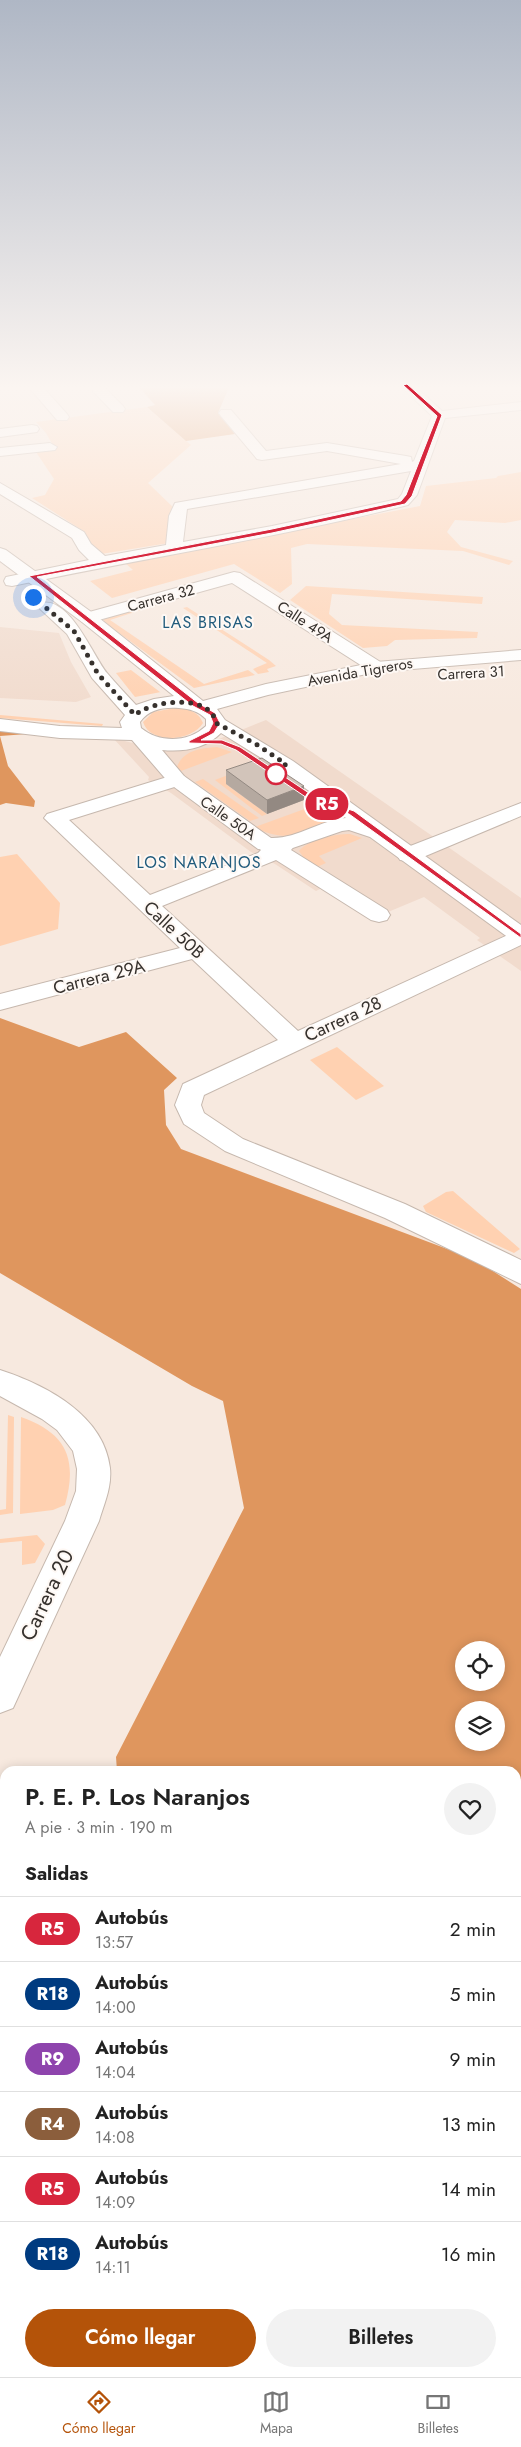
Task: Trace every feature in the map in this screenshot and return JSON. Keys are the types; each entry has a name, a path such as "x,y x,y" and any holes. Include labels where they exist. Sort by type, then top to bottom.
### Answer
{"street":[{"path":"13,496 78,535 85,547 101,562"},
{"path":"174,548 177,516 180,506 237,496"},
{"path":"20,579 174,548 272,531 403,502 409,496"},
{"path":"0,553 20,579 82,614 207,713 329,794 351,813 521,936"},
{"name":"Carrera 32","path":"82,614 234,577"},
{"name":"Calle 49A","path":"234,577 376,667"},
{"name":"Calle 50A","path":"20,579 74,631 98,674 117,697 176,780 379,915"},
{"name":"Avenida Tigreros","path":"207,713 266,690 376,667 521,654"},
{"name":"Carrera 31","path":"207,713 378,680 521,670"},
{"path":"100,718 110,715 119,708 117,697"},
{"path":"136,726 144,708 157,704 180,702 207,713"},
{"path":"0,712 100,718 136,726 164,744 192,742 212,732 207,713"},
{"path":"0,726 60,732 136,726"},
{"name":"Calle 50B","path":"176,780 54,818 294,1042"},
{"path":"408,855 521,809"},
{"path":"146,904 262,859 268,856 274,846 339,825 361,826 380,834"},
{"name":"Carrera 28","path":"518,1268 395,1211 234,1145 193,1118 188,1105 192,1090 521,936"},
{"name":"Carrera 29A","path":"0,1002 197,951"},
{"name":"Carrera 20","path":"0,1382 38,1401 71,1422 87,1442 93,1461 92,1491 82,1520 0,1696"}],"shaded area":[{"path":"41,496 161,496 176,510 169,543 101,554 90,545 85,532 32,498"},
{"path":"423,496 521,496 521,520 505,523 455,520 447,532 461,547 513,561 509,565 463,551 307,544 291,548 292,584 280,593 234,564 112,598 90,581 133,570 125,563 420,506"},
{"path":"306,586 483,597 482,604 332,594 329,614 342,625 478,632 477,638 395,640 387,646 363,648 290,600"},
{"path":"176,598 176,601 169,601 110,620 204,684 248,670 255,675 194,688 104,622 104,618"},
{"path":"187,607 276,666 267,669 269,672 258,674 253,669 267,663 183,608"},
{"path":"0,627 59,633 71,662 91,697 76,702 0,698"},
{"path":"131,670 161,692 135,697 116,673"},
{"path":"175,708 195,713 203,723 190,734 172,738 162,737 147,729 143,722 153,712"},
{"path":"0,715 103,724 102,726 0,718"},
{"path":"266,720 521,898 521,971 477,940 480,938 424,897 388,912 392,915 375,922 322,888 316,891 275,864 251,852 171,793 148,780 149,777 113,738 164,751 187,749 204,745"},
{"path":"0,731 27,734 0,736"},
{"path":"0,736 8,766 35,801 34,807 6,803 0,805"},
{"path":"217,747 232,752 181,771 177,767 188,753 199,749"},
{"path":"228,775 227,785 267,814 262,816 215,780"},
{"path":"203,779 259,818 250,821 195,782"},
{"path":"310,807 317,810 326,821 310,831 291,836 282,836 255,827"},
{"path":"350,834 362,838 319,856 326,863 317,867 304,858 299,851 316,840 330,836"},
{"path":"17,854 60,903 58,929 0,946 0,857"},
{"path":"0,1018 79,1047 126,1032 177,1078 164,1090 166,1125 181,1149 474,1259 521,1289 521,1766 117,1766 116,1757 244,1508 223,1401 192,1386 0,1273"},
{"path":"337,1047 384,1086 356,1100 310,1060"},
{"path":"453,1191 520,1249 514,1253 426,1212 423,1206 446,1192"},
{"path":"8,1415 14,1417 13,1513 0,1515 0,1510 6,1509"},
{"path":"21,1417 49,1431 65,1449 69,1461 70,1474 65,1505 53,1510 20,1514"},
{"path":"37,1535 45,1544 35,1563 22,1565 22,1541 0,1543 0,1539"}],"building":[{"path":"262,758 304,786 267,800 226,770"}],"bus line":[{"name":"R5","path":"409,496 403,502 390,506 272,531 32,576 88,618 195,704 213,714 216,719 215,728 207,736 192,742 222,742 238,749 315,800 351,813 521,936"}],"district":[{"name":"LAS BRISAS","path":"208,622"},
{"name":"LOS NARANJOS","path":"199,862"}],"route":[{"path":"33,597 74,631 98,674 135,715 144,708 165,702 195,704 213,714 216,723 256,744 286,764 276,774"}]}
